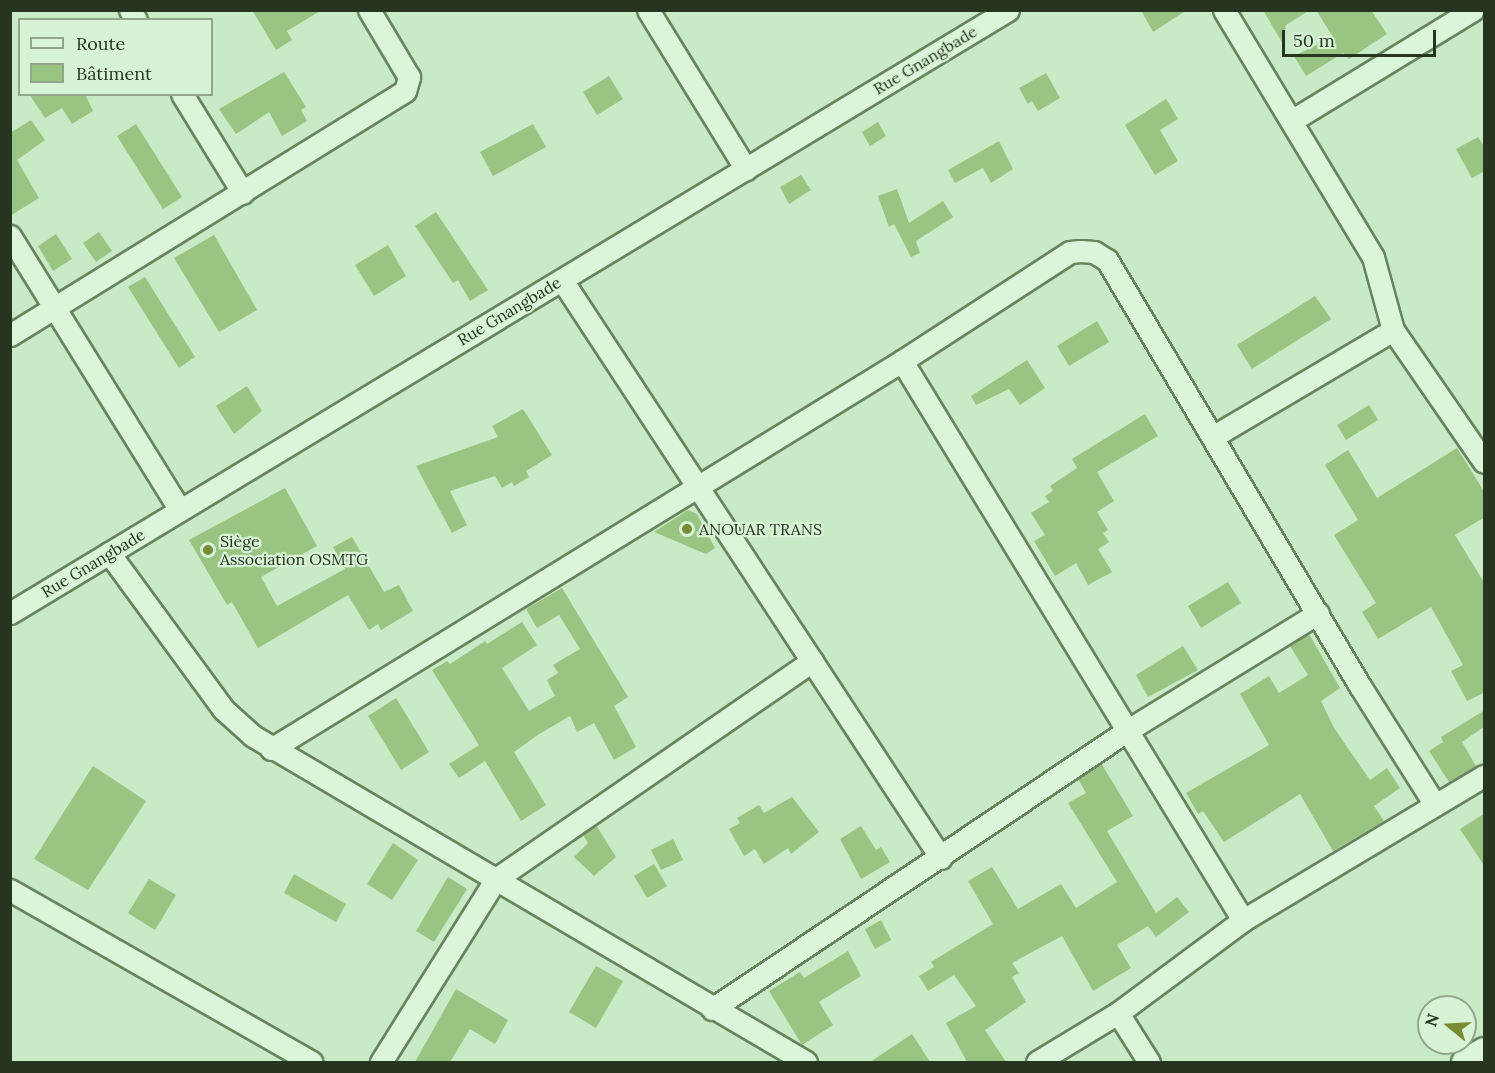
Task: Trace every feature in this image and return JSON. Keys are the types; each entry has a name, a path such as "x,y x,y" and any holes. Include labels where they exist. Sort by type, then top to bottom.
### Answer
{"street":[{"path":"10,335 243,193 409,87 409,77 369,10"},
{"path":"648,10 746,169"},
{"name":"Rue Gnangbade","path":"10,613 1008,10"},
{"path":"1224,10 1373,257 1393,330 1484,460"},
{"path":"1291,121 1473,10"},
{"path":"183,96 243,193"},
{"path":"10,236 180,510"},
{"path":"271,749 902,361 1070,252 1094,252 1107,260 1434,803"},
{"path":"562,280 700,486 941,858"},
{"path":"1214,436 1393,330"},
{"path":"902,361 1243,920"},
{"path":"109,553 223,709 271,749 806,1062"},
{"path":"712,1009 941,858 1128,730 1318,613"},
{"path":"381,1062 496,879 812,661"},
{"path":"1037,1062 1118,1013 1243,920 1434,803 1485,776"},
{"path":"10,890 311,1062"},
{"path":"1118,1013 1149,1062"},
{"path":"1465,1062 1485,1051"}],"building":[{"path":"252,10 322,10 287,31 292,40 276,50"},
{"path":"1141,10 1187,10 1153,32"},
{"path":"1263,10 1310,10 1286,25 1283,44"},
{"path":"1316,10 1371,10 1387,34 1349,59 1343,53 1306,76 1294,56 1333,37"},
{"path":"284,72 306,107 301,110 307,121 282,136 269,112 236,134 219,109"},
{"path":"1046,73 1060,98 1038,111 1032,101 1028,104 1019,88"},
{"path":"609,76 623,99 597,115 583,92"},
{"path":"30,96 86,96 93,111 72,124 62,108 45,118"},
{"path":"1166,99 1178,119 1160,130 1178,161 1155,175 1125,125"},
{"path":"31,120 45,140 17,160 39,198 10,216 10,133"},
{"path":"878,122 886,136 870,146 862,132"},
{"path":"136,124 182,197 163,209 117,136"},
{"path":"533,124 546,147 493,176 480,152"},
{"path":"1478,137 1485,148 1485,171 1472,178 1456,149"},
{"path":"999,141 1013,169 991,183 983,168 955,183 948,170"},
{"path":"801,175 811,190 789,204 780,187"},
{"path":"897,189 909,223 943,201 953,217 916,241 920,253 911,257 894,224 889,227 878,196"},
{"path":"436,212 488,290 470,301 458,280 453,283 415,226"},
{"path":"99,232 112,251 96,262 83,243"},
{"path":"56,234 72,259 53,271 38,246"},
{"path":"214,235 257,310 219,332 174,258"},
{"path":"388,245 406,276 374,296 355,265"},
{"path":"145,277 195,357 179,368 128,287"},
{"path":"1315,296 1331,319 1252,369 1237,345"},
{"path":"1097,321 1109,342 1069,366 1057,346"},
{"path":"1027,360 1045,388 1020,405 1009,389 976,405 971,396"},
{"path":"247,386 262,411 234,434 216,406"},
{"path":"1369,405 1378,420 1346,440 1337,425"},
{"path":"523,409 552,455 526,471 529,477 514,486 512,482 502,488 495,476 450,491 467,525 452,533 416,466 498,437 492,426"},
{"path":"1145,414 1158,436 1097,472 1114,501 1097,512 1108,530 1103,533 1109,542 1098,549 1112,572 1088,585 1076,563 1055,576 1034,541 1045,535 1031,513 1049,502 1045,496 1053,491 1050,486 1077,468 1072,459"},
{"path":"1457,448 1485,493 1485,517 1455,535 1485,584 1485,692 1467,701 1451,671 1463,665 1431,607 1378,639 1362,612 1376,603 1334,535 1358,520 1325,465 1348,450 1377,498"},
{"path":"285,488 317,546 261,577 277,606 345,569 333,547 352,537 384,592 399,585 413,611 381,630 378,624 369,630 348,595 258,648 232,602 227,605 189,540"},
{"path":"688,510 697,514 715,548 706,554 654,532"},
{"path":"1228,582 1241,603 1201,628 1188,606"},
{"path":"562,588 628,697 614,706 636,747 614,760 594,723 577,732 570,716 539,734 514,752 546,805 521,821 485,761 459,778 449,764 479,745 432,670 447,661 450,664 485,641 487,644 522,622 537,645 502,668 529,711 555,696 547,680 558,673 553,665 580,649 559,615 537,628 526,609"},
{"path":"1309,634 1340,688 1321,701 1334,728 1370,780 1387,768 1400,788 1374,806 1384,821 1333,851 1300,794 1224,842 1203,811 1198,814 1186,793 1269,745 1240,694 1269,676 1279,693 1308,675 1290,646"},
{"path":"1183,646 1198,670 1148,697 1136,675"},
{"path":"396,698 429,752 401,770 368,716"},
{"path":"1485,710 1485,726 1462,742 1476,766 1449,782 1429,751 1443,742 1441,737"},
{"path":"1101,763 1133,816 1107,831 1156,913 1177,897 1189,912 1156,937 1148,926 1117,945 1131,968 1093,991 1062,936 1012,963 1019,973 1012,977 1026,1002 985,1030 1006,1062 967,1062 946,1023 976,1006 954,975 928,991 919,976 934,967 931,962 993,924 968,881 992,867 1018,909 1061,884 1076,908 1117,882 1068,803 1086,793 1078,779"},
{"path":"93,766 146,801 88,890 34,859"},
{"path":"792,797 819,832 791,854 788,848 764,864 755,849 744,856 729,829 740,823 737,818 759,805 764,813"},
{"path":"1485,813 1485,867 1460,829"},
{"path":"596,825 616,857 594,876 574,857 588,843 583,835"},
{"path":"861,826 876,850 881,847 890,862 861,879 840,839"},
{"path":"673,839 683,860 661,870 651,850"},
{"path":"393,843 418,860 392,900 367,884"},
{"path":"654,864 667,886 647,898 634,876"},
{"path":"294,874 346,904 336,922 284,893"},
{"path":"448,877 467,889 434,942 416,931"},
{"path":"149,879 176,895 155,930 128,913"},
{"path":"881,920 891,940 875,949 865,929"},
{"path":"848,951 861,976 819,1002 833,1025 802,1045 769,991 800,972 804,978"},
{"path":"596,966 623,981 596,1028 569,1012"},
{"path":"456,989 508,1020 495,1044 470,1029 450,1062 415,1062"},
{"path":"912,1034 930,1062 870,1062"}],"place":[{"name":"ANOUAR TRANS","path":"687,529"},
{"name":"Siège Association OSMTG","path":"208,550"}]}
